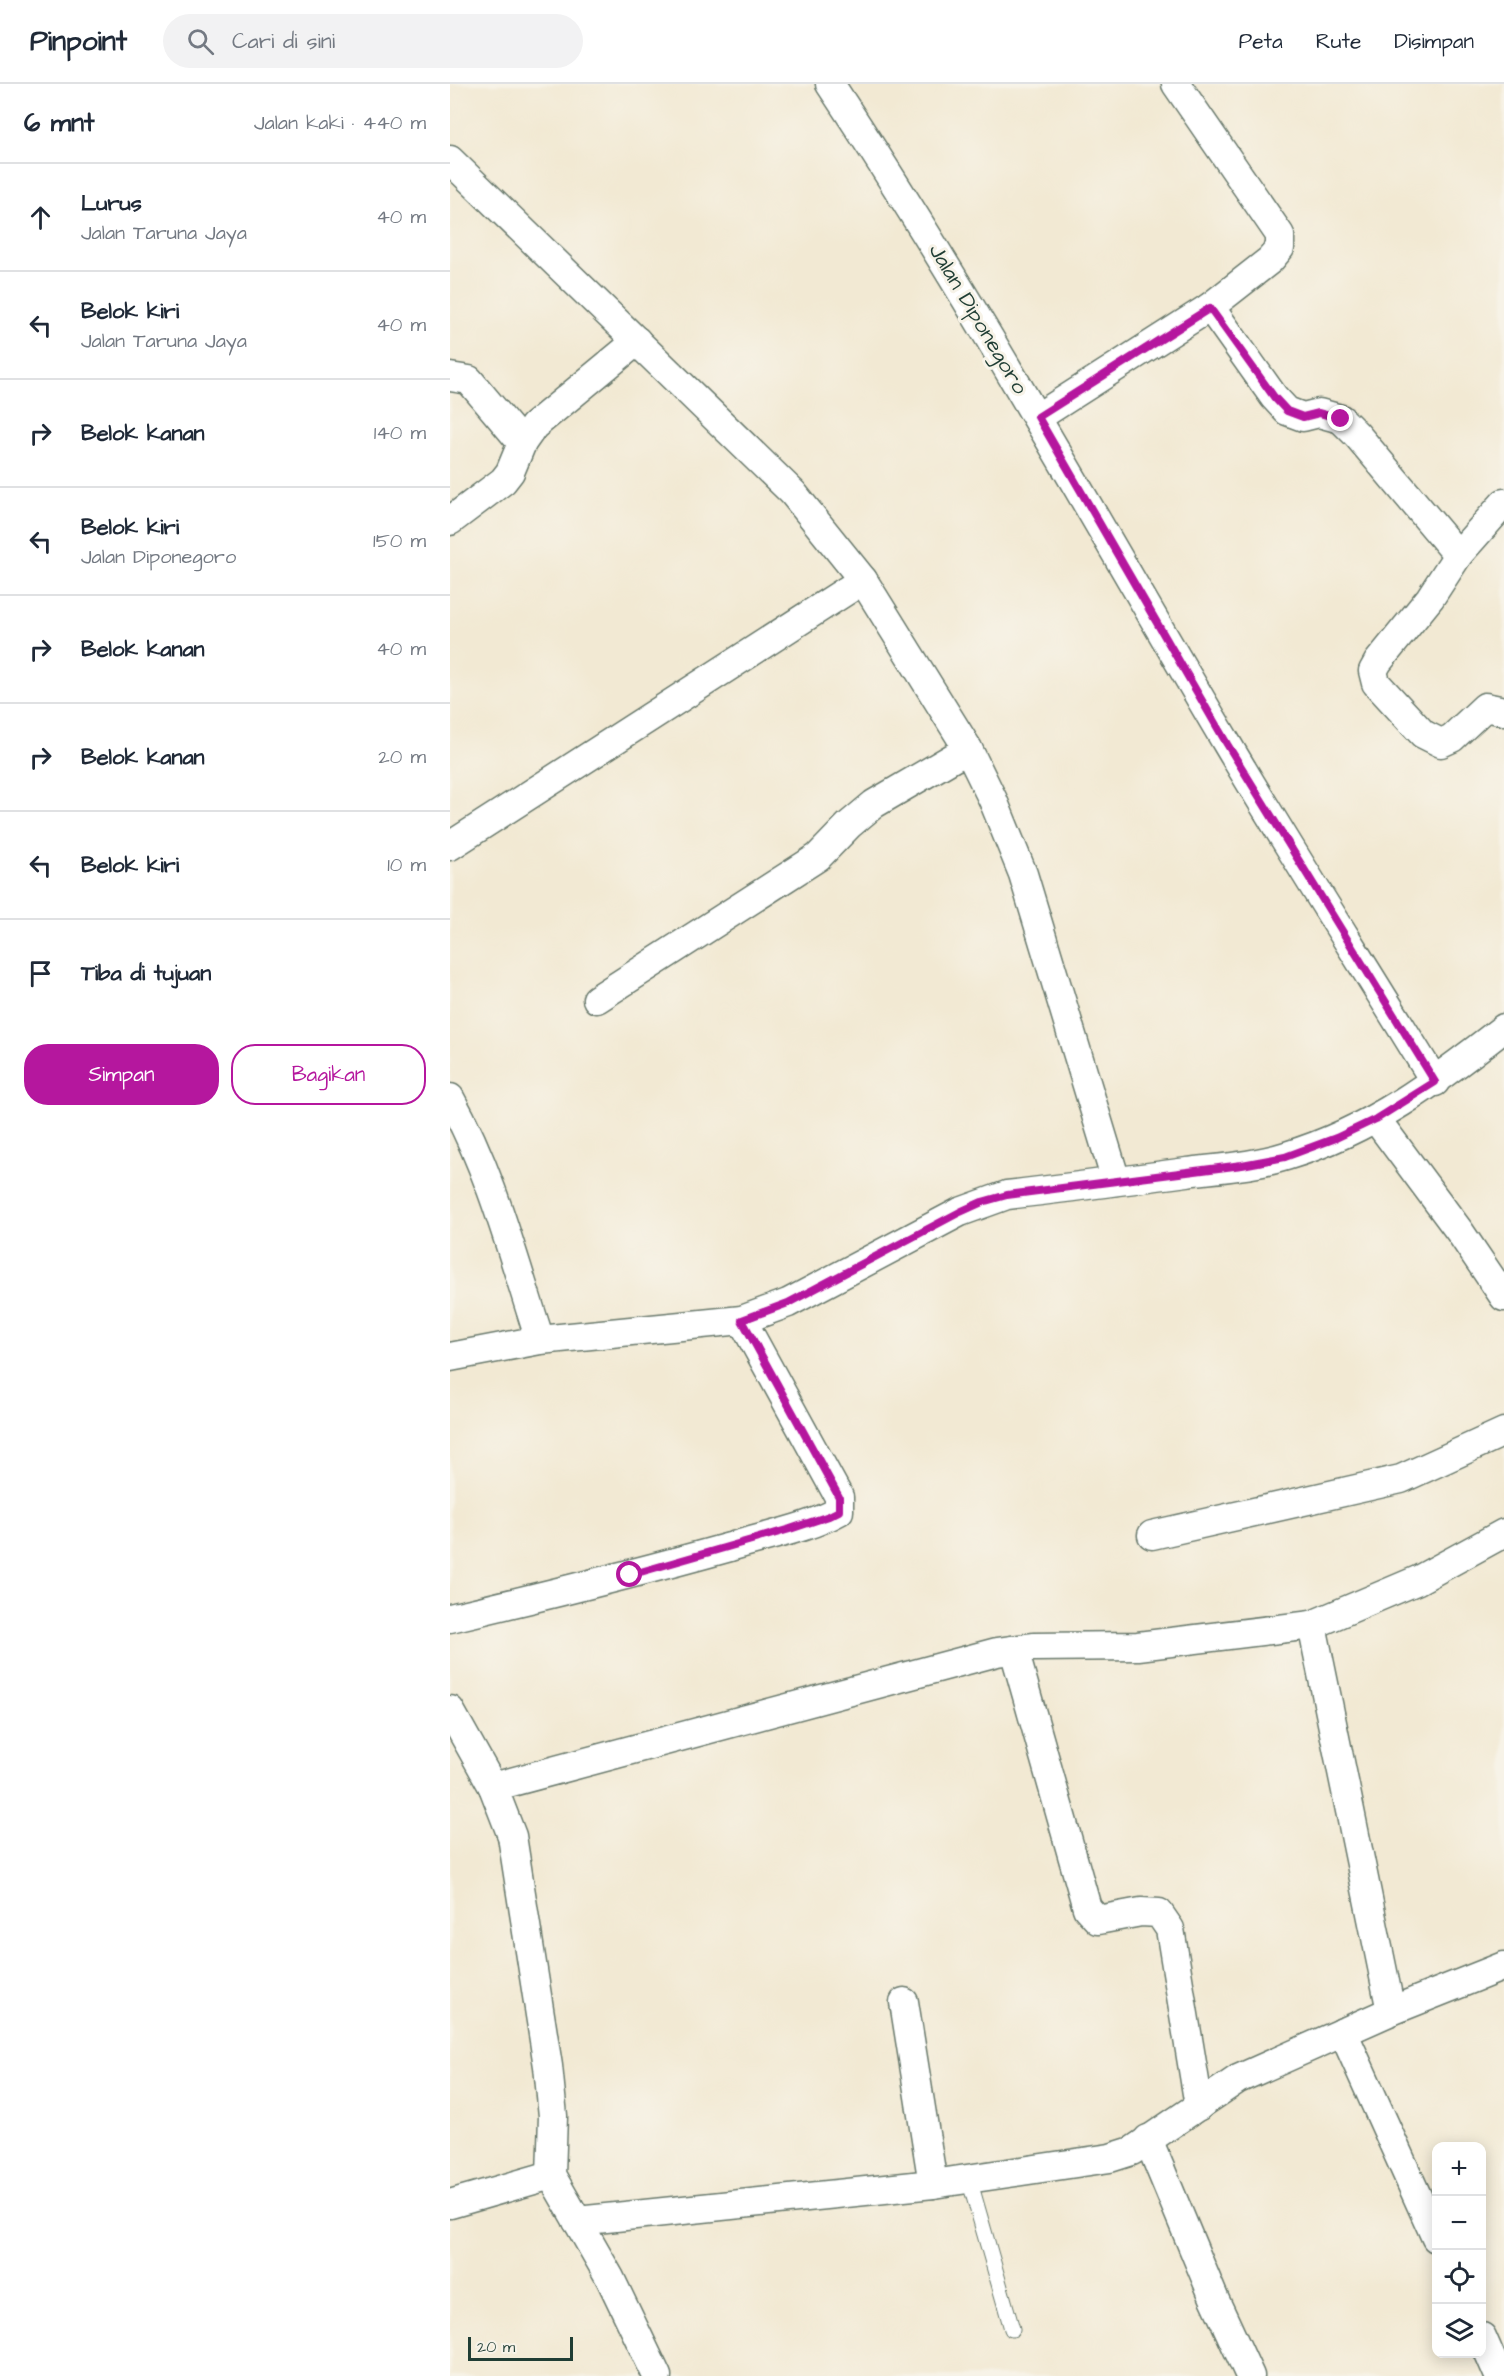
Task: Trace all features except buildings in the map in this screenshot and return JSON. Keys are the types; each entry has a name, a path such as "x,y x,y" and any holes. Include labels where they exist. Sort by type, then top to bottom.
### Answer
{"street":[{"name":"Jalan Diponegoro","path":"830,84 895,182 1038,417 1227,744 1435,1082"},
{"path":"1038,417 1210,308 1270,260 1280,248 1280,235 1176,84"},
{"path":"450,160 793,494 863,580 968,749 993,800 1023,874 1116,1182"},
{"path":"1210,308 1274,397 1287,411 1303,417 1319,413 1341,419 1458,555"},
{"path":"450,521 503,481 522,443 547,413 637,341"},
{"path":"450,376 469,380 522,443"},
{"path":"1504,503 1458,555 1430,598 1373,671 1376,683 1424,734 1442,743 1452,738 1485,707 1504,711"},
{"path":"450,846 863,580"},
{"path":"597,999 818,857 849,825 874,804 968,749"},
{"path":"450,1358 540,1340 742,1320 788,1303 982,1202 1007,1195 1242,1165 1285,1157 1336,1138 1376,1119 1435,1082 1504,1028"},
{"path":"450,1098 469,1132 488,1179 540,1340"},
{"path":"1376,1119 1460,1232 1504,1297"},
{"path":"450,1618 630,1575 790,1529 839,1511 839,1497 742,1320"},
{"path":"1152,1535 1401,1479 1504,1432"},
{"path":"493,1787 997,1652 1033,1647 1138,1646 1312,1625 1418,1580 1504,1533"},
{"path":"1312,1625 1391,2011"},
{"path":"1014,1650 1087,1908 1098,1920 1141,1912 1159,1913 1170,1929 1199,2106"},
{"path":"450,1710 493,1787 512,1836 547,2055 553,2116 551,2175 610,2278 657,2376"},
{"path":"578,2221 933,2184 1110,2158 1132,2151 1238,2079 1391,2011 1504,1966"},
{"path":"904,2002 933,2184"},
{"path":"1343,2032 1432,2227"},
{"path":"1148,2139 1214,2298 1250,2376"},
{"path":"450,2204 551,2175"},
{"path":"1486,2346 1499,2376"}],"lane":[{"path":"969,2179 1012,2329"}],"route":[{"path":"630,1575 790,1529 839,1511 839,1497 742,1320 788,1303 982,1202 1007,1195 1242,1165 1285,1157 1336,1138 1376,1119 1435,1082 1227,744 1038,417 1210,308 1274,397 1287,411 1303,417 1319,413 1341,419"}]}
